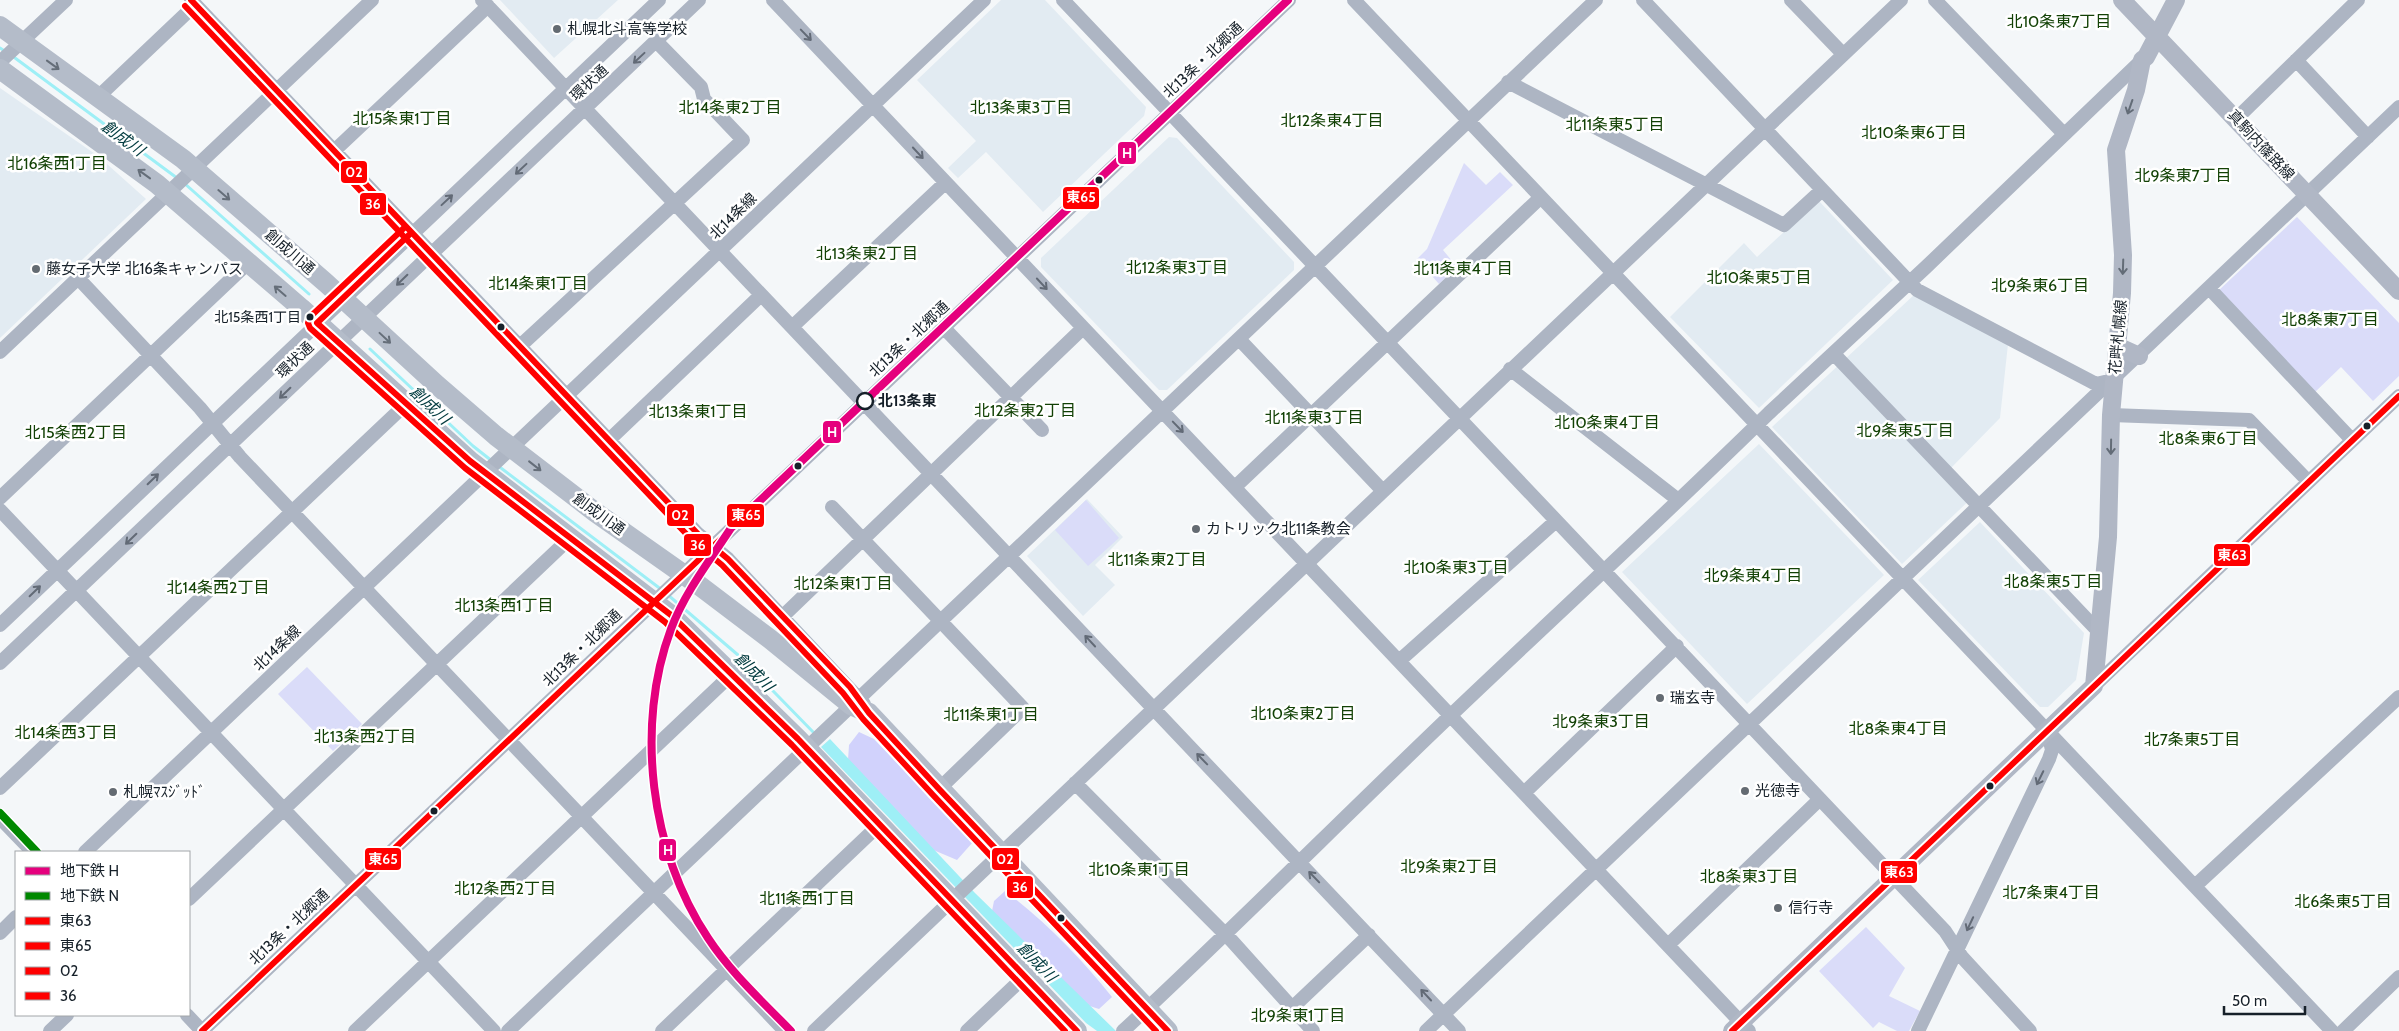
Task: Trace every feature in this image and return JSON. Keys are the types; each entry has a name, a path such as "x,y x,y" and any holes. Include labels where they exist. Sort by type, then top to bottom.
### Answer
{"highway":[{"name":"創成川通","path":"0,26 18,45 98,97 343,298 508,451 595,512 678,580 770,639 860,706 1168,1031"},
{"path":"1,64 172,190 248,263 406,404 570,538 659,598 732,674 810,745 880,824 961,892 1025,976 1077,1031"}],"main road":[{"name":"真駒内篠路線","path":"2122,0 2399,291"},
{"name":"花畔札幌線","path":"2094,686 2108,537 2111,415 2123,255 2116,150 2136,90 2142,60 2157,37 2176,0"},
{"path":"2117,346 2138,356"},
{"path":"1741,1028 1894,877 2094,686"}],"street":[{"path":"1,64 18,45 66,0"},
{"path":"0,352 372,0"},
{"name":"環状通","path":"0,624 659,0"},
{"name":"環状通","path":"0,663 431,253 657,42 699,0"},
{"path":"772,0 1668,945 1741,1028"},
{"name":"北14条線","path":"86,851 984,0"},
{"path":"1063,0 1945,931 1962,957 2030,1031"},
{"name":"北13条・北郷通","path":"202,1031 1289,0"},
{"path":"1354,0 2332,1031"},
{"path":"508,1031 825,731 860,706 941,621 1596,0"},
{"path":"1643,0 1917,290 2096,384 2114,380"},
{"path":"1791,0 1843,54"},
{"path":"814,1031 1154,709 1306,562 1460,419 1510,369 1901,0"},
{"path":"1934,0 2064,134"},
{"path":"2236,119 2358,0"},
{"path":"98,97 193,2 698,534 728,558 783,616 860,706"},
{"path":"334,152 485,3 1459,1031"},
{"path":"520,346 667,208 675,204 743,140 704,99 701,87 657,42"},
{"path":"1123,1031 1450,716 1910,282 2142,60"},
{"path":"2296,60 2368,137"},
{"path":"1508,82 1784,225 1822,190"},
{"path":"1426,1031 2114,380 2399,107"},
{"path":"792,327 945,183"},
{"path":"1235,487 1540,198"},
{"path":"0,498 248,263"},
{"path":"78,278 213,422 230,445 292,512 785,1031"},
{"path":"2209,288 2352,440"},
{"path":"609,440 761,295"},
{"path":"944,328 1042,430"},
{"path":"783,616 1083,328"},
{"path":"1239,339 1382,490"},
{"path":"1834,354 2098,631"},
{"path":"1510,369 1677,500"},
{"path":"2094,686 2399,396"},
{"path":"0,788 406,404"},
{"path":"2111,415 2249,420 2308,481"},
{"path":"832,507 1023,708 939,789"},
{"path":"0,510 494,1031"},
{"path":"1399,661 1556,521"},
{"path":"190,898 570,538"},
{"path":"1524,793 1677,646"},
{"path":"355,1031 732,674"},
{"path":"2195,886 2399,697"},
{"path":"1918,1031 2050,759 2052,750 2047,732"},
{"path":"1075,783 1232,942 1313,1031"},
{"path":"1668,945 1820,799"},
{"path":"0,818 32,851"},
{"path":"662,1031 880,824"},
{"path":"0,933 15,919"},
{"path":"1292,1008 1369,935"},
{"path":"967,1031 1025,976"},
{"path":"2343,1031 2399,977"},
{"path":"50,1031 66,1016"},
{"path":"188,1016 202,1031"}],"shaded area":[{"name":"札幌北斗高等学校","path":"500,0 618,0 554,58"},
{"path":"1001,0 1045,0 1146,107 1144,116 1043,212 986,152 958,178 948,168 976,141 917,80"},
{"name":"藤女子大学 北16条キャンパス","path":"0,88 98,156 146,199 0,338"},
{"path":"1169,137 1177,138 1294,262 1294,270 1167,390 1159,390 1041,267 1041,258"},
{"path":"1464,163 1486,185 1500,172 1513,185 1443,250 1457,267 1439,284 1417,259 1427,249"},
{"path":"1818,200 1893,280 1759,408 1670,317 1744,243 1757,257"},
{"path":"2297,217 2399,323 2399,376 2373,401 2341,367 2314,393 2218,291"},
{"path":"1915,294 2008,344 2000,418 1950,469 1975,495 1902,564 1772,427"},
{"path":"1759,444 1884,575 1747,704 1622,572"},
{"path":"1087,499 1123,537 1095,565 1115,585 1083,616 1027,556"},
{"path":"1086,500 1119,538 1088,566 1055,530"},
{"path":"1980,522 2084,633 2076,680 2048,707 2040,707 1918,580"},
{"path":"307,667 362,724 333,751 278,694"},
{"path":"859,732 874,739 973,842 957,860 931,849 848,760 849,745"},
{"path":"1005,891 1035,915 1062,941 1112,997 1099,1009 1071,1000 992,911 994,901"},
{"path":"1866,927 1905,968 1889,996 1920,1011 1909,1031 1897,1031 1879,1022 1873,1028 1819,971"}],"water":[{"path":"830,739 975,893 1116,1031 1097,1031 1086,1023 821,747"}],"waterway":[{"name":"創成川","path":"0,48 6,52"},
{"name":"創成川","path":"11,55 177,178"},
{"name":"創成川","path":"184,183 309,294"},
{"name":"創成川","path":"370,349 473,446 492,461"},
{"name":"創成川","path":"497,465 662,590"},
{"name":"創成川","path":"668,595 738,655 816,735"}],"metro line":[{"name":"H","path":"791,1031 737,975 708,938 688,904 673,867 661,828 654,787 653,706 660,666 671,629 683,602 731,528 1288,0"},
{"name":"N","path":"0,813 36,851"}],"transit line":[{"name":"02","path":"191,0 698,534 728,559 850,687 869,713 939,789 1168,1031"},
{"name":"東65","path":"202,1031 1289,0"},
{"name":"36","path":"185,6 692,540 722,565 843,693 863,719 933,795 1156,1031"},
{"name":"36","path":"405,227 310,317 308,323 310,328 465,468 665,622 792,745 1065,1031"},
{"name":"02","path":"411,233 317,323 470,461 671,615 798,739 1077,1031"},
{"name":"東63","path":"1732,1031 2399,396"}],"place":[{"name":"札幌北斗高等学校","path":"557,29"},
{"name":"藤女子大学 北16条キャンパス","path":"36,269"},
{"name":"北15条西1丁目","path":"310,317"},
{"name":"北13条東","path":"865,401"},
{"name":"カトリック北11条教会","path":"1196,529"},
{"name":"瑞玄寺","path":"1660,698"},
{"name":"光徳寺","path":"1745,791"},
{"name":"札幌ﾏｽｼﾞｯﾄﾞ","path":"113,792"},
{"name":"信行寺","path":"1778,908"}],"district":[{"name":"北10条東7丁目","path":"2059,21"},
{"name":"北14条東2丁目","path":"730,107"},
{"name":"北13条東3丁目","path":"1021,107"},
{"name":"北15条東1丁目","path":"402,118"},
{"name":"北12条東4丁目","path":"1332,120"},
{"name":"北11条東5丁目","path":"1615,124"},
{"name":"北10条東6丁目","path":"1914,132"},
{"name":"北16条西1丁目","path":"57,163"},
{"name":"北9条東7丁目","path":"2183,175"},
{"name":"北13条東2丁目","path":"867,253"},
{"name":"北12条東3丁目","path":"1177,267"},
{"name":"北11条東4丁目","path":"1463,268"},
{"name":"北10条東5丁目","path":"1759,277"},
{"name":"北14条東1丁目","path":"538,283"},
{"name":"北9条東6丁目","path":"2040,285"},
{"name":"北8条東7丁目","path":"2330,319"},
{"name":"北12条東2丁目","path":"1025,410"},
{"name":"北13条東1丁目","path":"698,411"},
{"name":"北11条東3丁目","path":"1314,417"},
{"name":"北10条東4丁目","path":"1607,422"},
{"name":"北9条東5丁目","path":"1905,430"},
{"name":"北15条西2丁目","path":"76,432"},
{"name":"北8条東6丁目","path":"2208,438"},
{"name":"北11条東2丁目","path":"1157,559"},
{"name":"北10条東3丁目","path":"1456,567"},
{"name":"北9条東4丁目","path":"1753,575"},
{"name":"北8条東5丁目","path":"2053,581"},
{"name":"北12条東1丁目","path":"843,583"},
{"name":"北14条西2丁目","path":"218,587"},
{"name":"北13条西1丁目","path":"504,605"},
{"name":"北10条東2丁目","path":"1303,713"},
{"name":"北11条東1丁目","path":"991,714"},
{"name":"北9条東3丁目","path":"1601,721"},
{"name":"北8条東4丁目","path":"1898,728"},
{"name":"北14条西3丁目","path":"66,732"},
{"name":"北13条西2丁目","path":"365,736"},
{"name":"北7条東5丁目","path":"2192,739"},
{"name":"北9条東2丁目","path":"1449,866"},
{"name":"北10条東1丁目","path":"1139,869"},
{"name":"北8条東3丁目","path":"1749,876"},
{"name":"北12条西2丁目","path":"505,888"},
{"name":"北7条東4丁目","path":"2051,892"},
{"name":"北11条西1丁目","path":"807,898"},
{"name":"北6条東5丁目","path":"2343,901"},
{"name":"北9条東1丁目","path":"1298,1015"}]}
